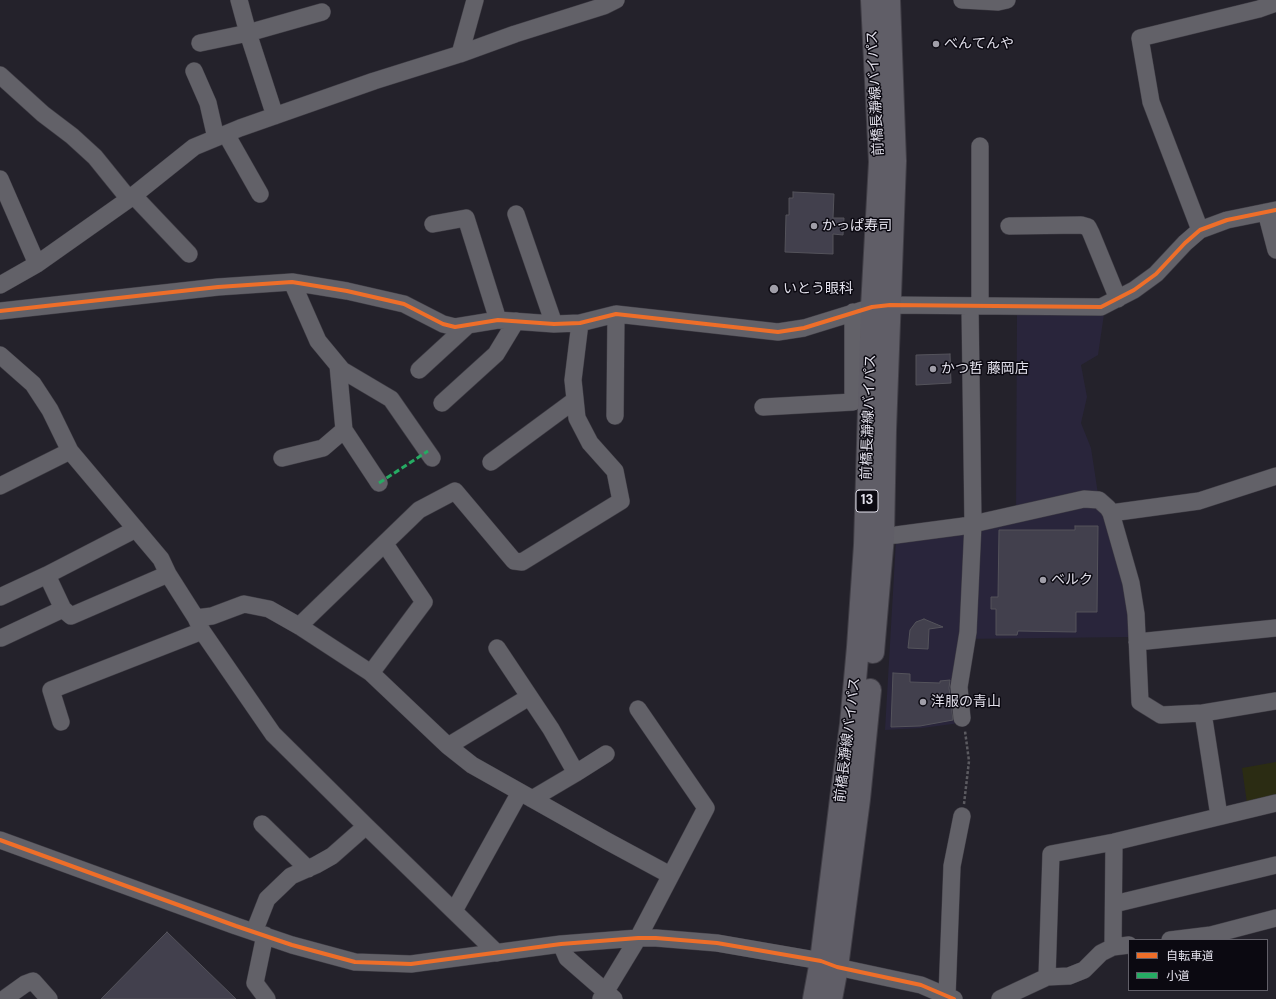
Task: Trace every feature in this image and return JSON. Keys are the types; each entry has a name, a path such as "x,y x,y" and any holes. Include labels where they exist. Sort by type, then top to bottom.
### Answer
{"main road":[{"name":"前橋長瀞線バイパス","path":"831,999 829,964 840,799 851,724 865,545 872,308 880,162 872,0"},
{"name":"前橋長瀞線バイパス","path":"814,999 829,964 867,726 883,536 885,430 872,308 895,161 889,0"}],"street":[{"path":"239,0 275,116"},
{"path":"460,54 475,0"},
{"path":"0,285 36,264 131,197 194,147 374,80 460,54 515,34 604,6 616,0"},
{"path":"962,0 998,2 1007,0"},
{"path":"1200,230 1152,102 1140,38 1259,9 1276,3"},
{"path":"200,43 248,33 322,12"},
{"path":"194,71 221,136 260,194"},
{"path":"0,75 43,114 72,136 95,157 131,197 189,254"},
{"path":"962,718 959,687 968,632 973,524 975,306 980,146"},
{"path":"2,189 36,264"},
{"path":"0,311 218,287 292,282 347,291 404,304 443,324 455,327 498,320 554,324 580,323 616,314 778,332 804,328 872,308 975,306 1101,307 1134,290 1156,274 1185,243 1200,230 1227,220 1271,211 1276,250"},
{"path":"516,214 554,324"},
{"path":"433,224 466,218 498,320"},
{"path":"1008,226 1088,227 1118,299"},
{"path":"292,282 318,341 342,370 391,399 432,458"},
{"path":"763,406 853,402 872,308"},
{"path":"615,416 616,314"},
{"path":"442,403 496,354 516,321"},
{"path":"300,626 420,510 455,491 514,561 522,562 621,501 615,471 590,443 577,418 573,380 580,323"},
{"path":"419,370 468,325"},
{"path":"0,355 33,384 50,410 70,451 161,558 168,574 199,624 273,734 497,953"},
{"path":"338,365 344,430 379,483"},
{"path":"491,462 575,400"},
{"path":"282,458 323,448 344,430"},
{"path":"0,486 70,451"},
{"path":"1110,513 1199,501 1276,476"},
{"path":"883,536 973,524 1084,499 1099,500 1108,508 1110,513 1131,583 1136,614 1140,702 1161,715 1203,713 1276,701"},
{"path":"0,597 136,529"},
{"path":"371,673 424,602 385,544"},
{"path":"47,574 63,609 72,616 168,574"},
{"path":"61,722 50,690 199,624 212,616 244,604 269,609 300,626 371,673 448,746 472,766 670,875"},
{"path":"0,638 63,609"},
{"path":"1137,642 1276,628"},
{"path":"497,648 551,729 576,773"},
{"path":"448,746 529,697"},
{"path":"561,944 566,958 607,997 706,808 638,709"},
{"path":"1203,713 1219,816"},
{"path":"454,911 526,795 576,773 606,754"},
{"path":"1048,977 1050,854 1114,842 1276,803"},
{"path":"0,840 292,945 355,962 411,964 561,944 656,938 717,943 829,964 920,985 951,998 952,866 962,816"},
{"path":"262,824 308,869"},
{"path":"267,999 255,983 260,934 267,898 291,876 332,856 366,826"},
{"path":"1000,999 1048,977 1069,976 1084,970 1101,954 1121,946 1114,904 1114,842"},
{"path":"1114,904 1276,865"},
{"path":"1178,939 1211,935 1276,918"},
{"path":"4,999 25,984 33,981 49,999"}],"path":[{"path":"962,718 970,761 962,816"}],"shaded area":[{"path":"1104,314 1098,355 1081,365 1087,397 1081,423 1091,448 1098,494 1126,592 1129,637 961,639 960,723 922,728 885,730 896,540 1016,520 1017,315"}],"green space":[{"path":"1276,762 1276,797 1247,803 1242,768"}],"building":[{"name":"かっぱ寿司","path":"793,192 834,194 833,218 844,218 843,235 833,234 833,254 785,252 786,215 789,215 789,198 793,198"},
{"name":"かつ哲 藤岡店","path":"950,354 951,383 916,385 916,355"},
{"path":"1075,526 1098,526 1097,612 1076,612 1076,632 1018,631 1017,635 996,635 996,609 991,609 991,597 998,597 999,530 1075,530"},
{"path":"924,619 943,627 929,629 928,649 908,648 910,630 916,622"},
{"name":"洋服の青山","path":"893,673 910,674 910,682 940,683 940,681 950,680 949,688 953,720 920,726 891,727"},
{"path":"167,932 236,999 101,999"}],"marked path":[{"path":"379,483 428,451"}],"cycle path":[{"path":"0,311 218,287 292,282 347,291 404,304 443,324 455,327 498,320 554,324 580,323 616,314 778,332 804,328 872,307 890,305 1101,307 1134,290 1156,274 1185,243 1200,230 1227,220 1276,210"},
{"path":"0,840 236,926 292,945 355,962 411,964 561,944 656,938 717,943 821,961 837,967 921,985 954,999"}],"place":[{"name":"べんてんや","path":"936,44"},
{"name":"かっぱ寿司","path":"814,226"},
{"name":"いとう眼科","path":"774,289"},
{"name":"かつ哲 藤岡店","path":"933,369"},
{"name":"ベルク","path":"1043,580"},
{"name":"洋服の青山","path":"923,702"}]}
